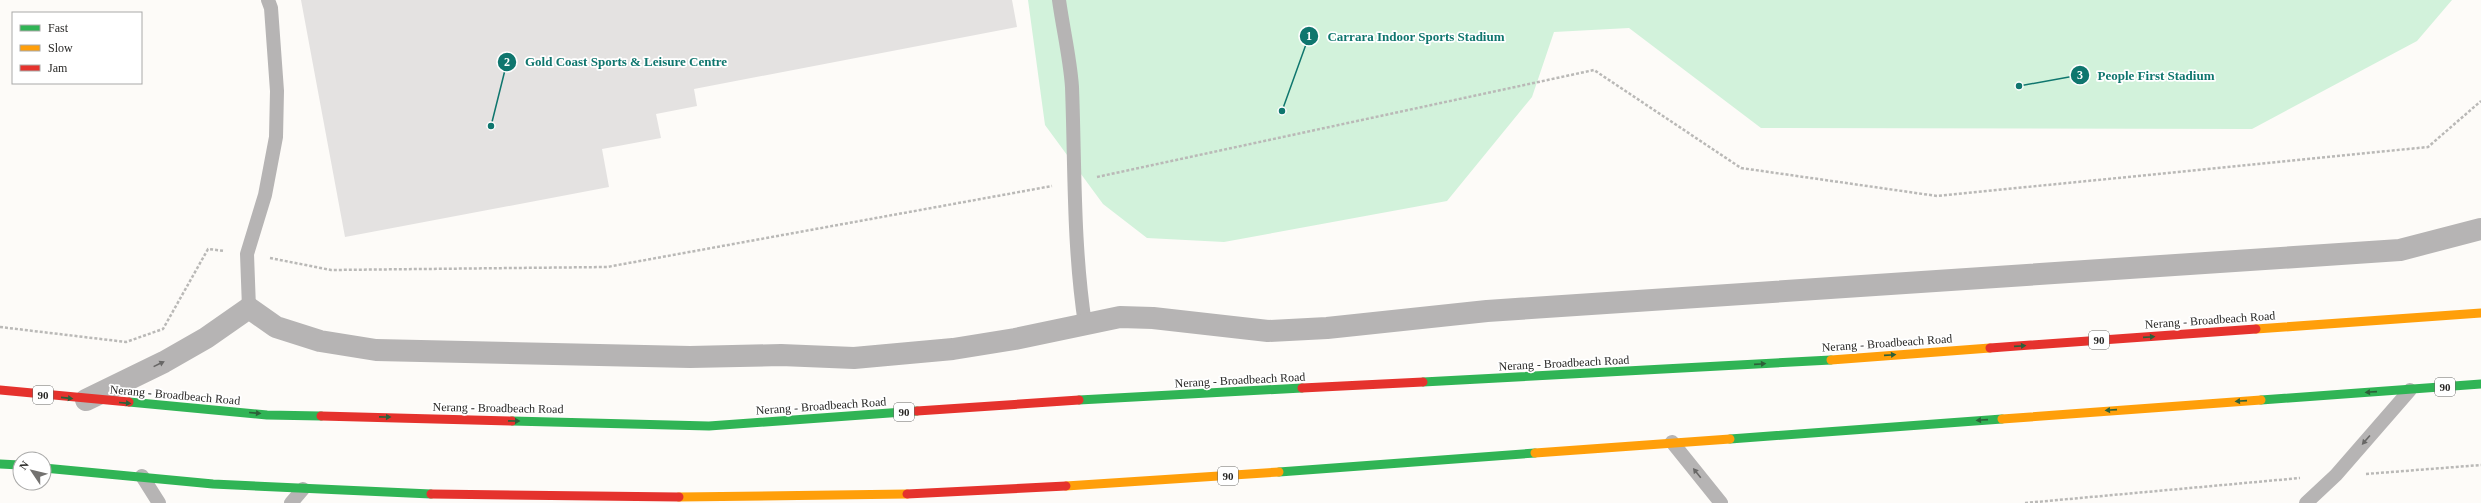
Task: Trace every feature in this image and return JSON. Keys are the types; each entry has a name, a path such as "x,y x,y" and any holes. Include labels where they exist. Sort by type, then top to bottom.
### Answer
{"main road":[{"name":"Nerang - Broadbeach Road","path":"0,390 86,400 268,414 709,426 1096,400 1808,361 2481,313"},
{"name":"90","path":"52,469 302,489 488,496 750,498 967,492 1229,476 1672,442 2481,384"},
{"path":"0,464 12,465"}],"street":[{"path":"86,400 176,356 206,338 249,308 276,327 320,341 376,350 690,357 773,354 854,358 953,349 1015,339 1120,317 1133,317 1268,331 1327,328 1487,311 2400,250 2481,229"}],"lane":[{"path":"249,308 247,254 265,195 276,137 277,91 271,8 268,0"},
{"path":"1059,0 1072,85 1073,182 1081,292 1085,324"},
{"path":"2306,503 2336,475 2410,390"},
{"path":"1672,442 1721,503"},
{"path":"142,476 159,503"},
{"path":"291,503 302,489"}],"path":[{"path":"0,327 126,342 163,329 208,249 247,254 331,270 607,267 1073,182 1594,70 1741,168 1937,196 2428,147 2481,102"},
{"path":"2025,503 2336,475 2385,474 2481,465"}],"green space":[{"path":"1028,0 2452,0 2417,41 2252,129 1761,128 1629,28 1554,32 1532,97 1447,201 1224,242 1147,238 1103,204 1045,125"}],"building":[{"path":"301,0 1012,0 1017,27 694,89 697,106 656,114 661,138 602,149 609,187 345,237"}],"traffic: fast":[{"path":"1423,382 1831,360"},
{"path":"2261,400 2481,384"},
{"path":"1079,400 1302,388"},
{"path":"129,402 267,415 321,416"},
{"path":"512,421 709,426 917,411"},
{"path":"1730,439 2002,419"},
{"path":"1279,472 1535,453"},
{"path":"0,464 12,465"},
{"path":"52,469 213,484 431,494"}],"traffic: slow":[{"path":"2256,329 2481,313"},
{"path":"1831,360 1990,348"},
{"path":"2002,419 2261,400"},
{"path":"1535,453 1730,439"},
{"path":"1066,486 1279,472"},
{"path":"679,497 907,494"}],"traffic: jam":[{"path":"1990,348 2256,329"},
{"path":"1302,388 1423,382"},
{"path":"0,390 129,402"},
{"path":"917,411 1079,400"},
{"path":"321,416 512,421"},
{"path":"907,494 1066,486"},
{"path":"431,494 679,497"}],"place":[{"name":"People First Stadium","path":"2019,86"},
{"name":"Carrara Indoor Sports Stadium","path":"1282,111"},
{"name":"Gold Coast Sports & Leisure Centre","path":"491,126"}]}
